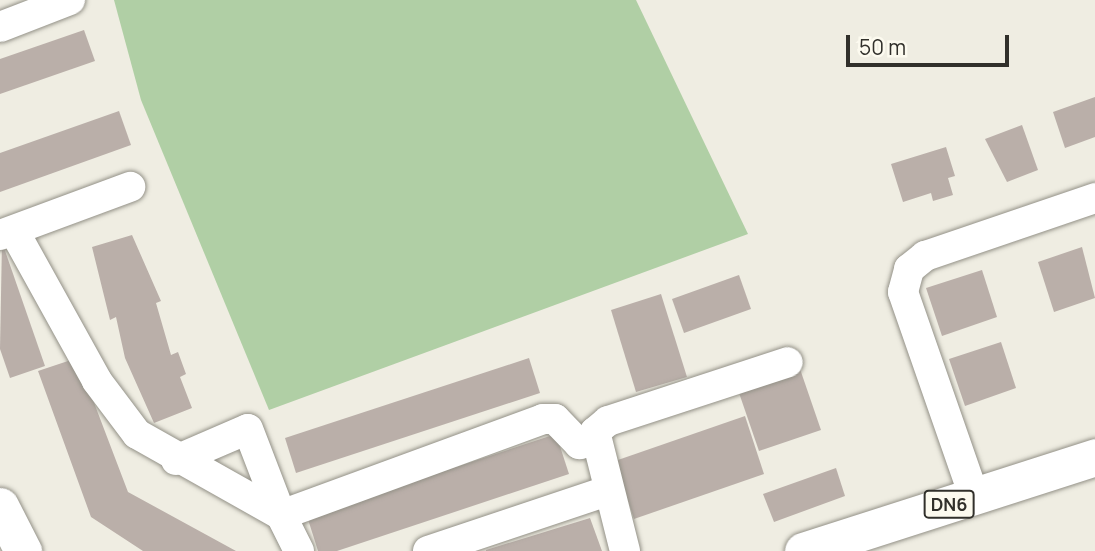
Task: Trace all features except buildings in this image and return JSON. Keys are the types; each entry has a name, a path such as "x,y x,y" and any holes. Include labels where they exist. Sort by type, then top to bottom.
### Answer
{"main road":[{"name":"DN6","path":"803,551 1095,457"},
{"path":"0,506 23,551"}],"lane":[{"path":"0,27 70,0"},
{"path":"130,187 7,233 119,413 137,435 176,460 281,515 543,419 555,419 579,444 594,442"},
{"path":"974,496 903,292 909,269 925,256 1095,198"},
{"path":"625,551 594,442 595,432 608,421 788,362"},
{"path":"176,460 248,429 281,515 299,551"},
{"path":"428,551 607,491"}],"green space":[{"path":"114,0 636,0 748,234 269,410 141,100"}]}
